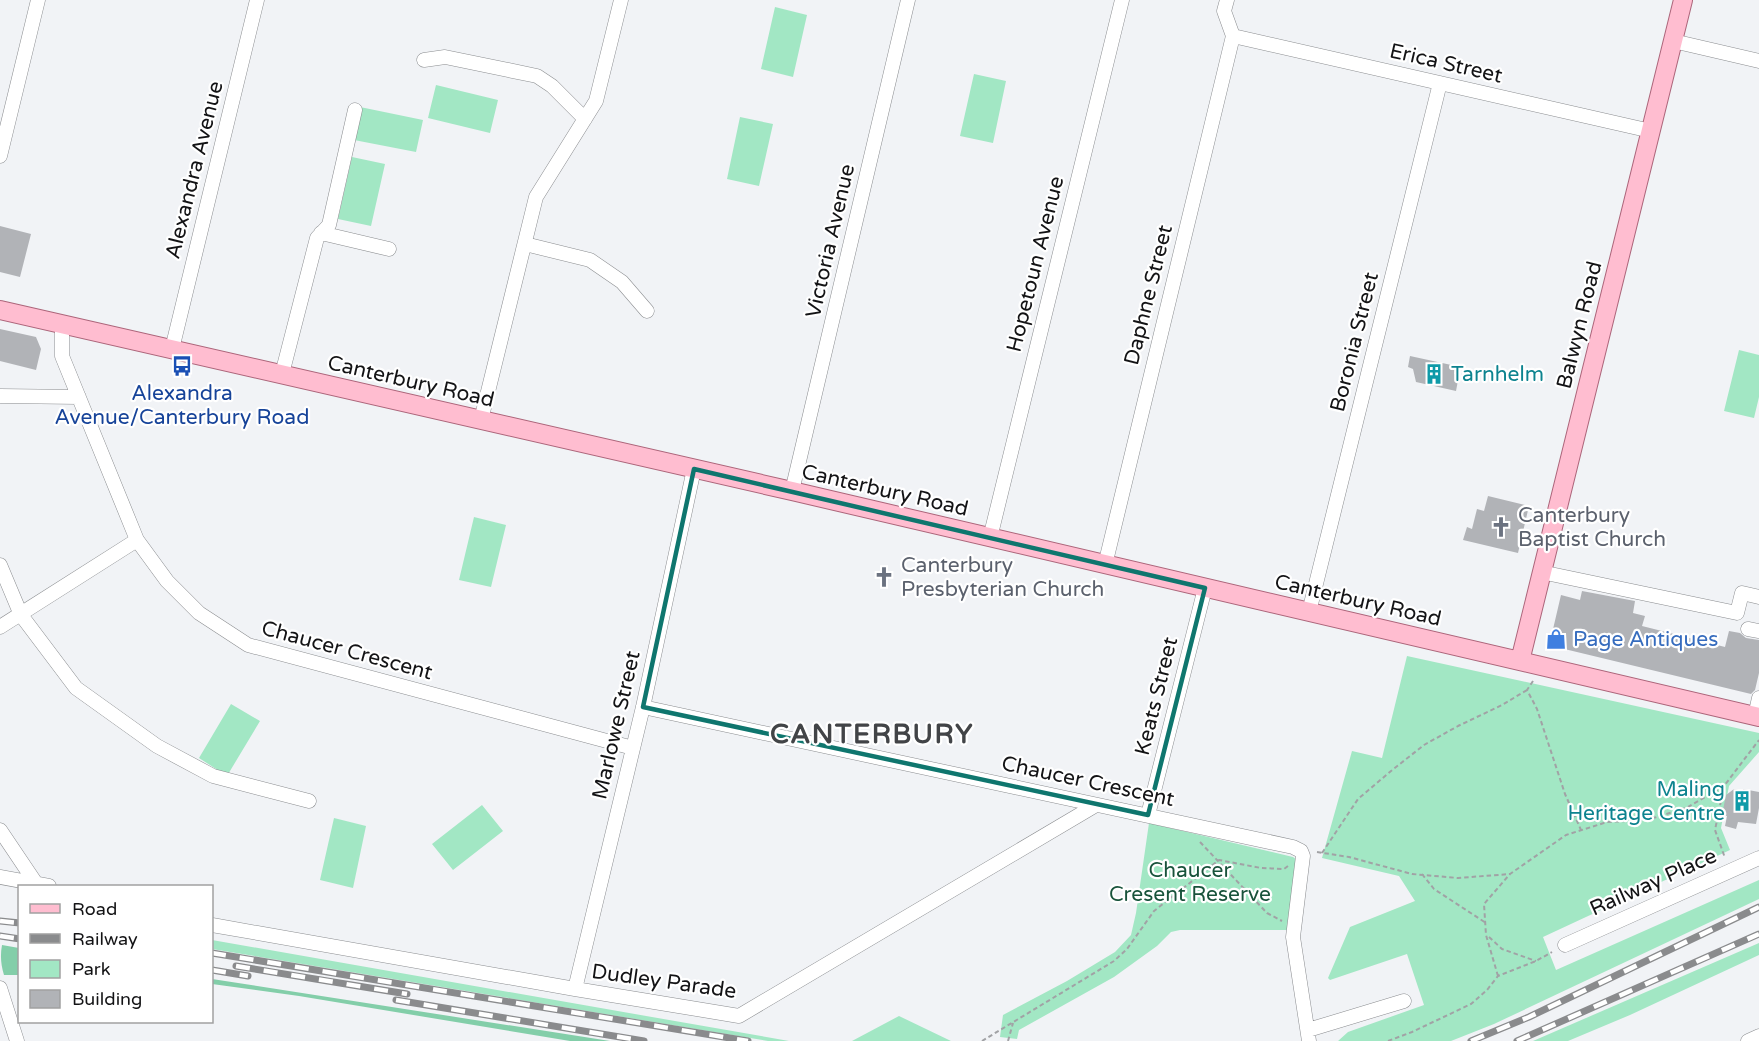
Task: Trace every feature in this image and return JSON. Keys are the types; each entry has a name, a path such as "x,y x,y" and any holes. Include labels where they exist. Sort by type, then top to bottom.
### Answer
{"main road":[{"name":"Balwyn Road","path":"1520,662 1683,0"},
{"name":"Canterbury Road","path":"0,310 792,491 1520,662 1758,710"}],"street":[{"path":"0,156 38,0"},
{"name":"Alexandra Avenue","path":"172,349 257,0"},
{"path":"481,420 536,197 596,101 621,0"},
{"name":"Victoria Avenue","path":"792,491 908,0"},
{"name":"Hopetoun Avenue","path":"990,538 1122,0"},
{"path":"1227,0 1224,11 1233,36"},
{"name":"Erica Street","path":"1233,36 1650,131"},
{"name":"Daphne Street","path":"1105,565 1233,36"},
{"path":"1673,41 1759,61"},
{"path":"423,60 445,57 537,76 552,86 585,119"},
{"name":"Boronia Street","path":"1309,612 1440,83"},
{"path":"282,374 317,238 329,225 356,110"},
{"path":"321,233 389,249"},
{"path":"525,244 590,260 622,282 647,311"},
{"name":"Chaucer Crescent","path":"62,324 62,356 137,540 167,581 199,613 248,645 633,748"},
{"path":"0,396 79,397"},
{"name":"Marlowe Street","path":"575,989 643,707 694,469"},
{"path":"0,627 137,540"},
{"path":"0,565 21,615 76,688 156,746 213,776 309,801"},
{"path":"1541,572 1737,613 1742,593 1759,597"},
{"name":"Keats Street","path":"1148,815 1205,588"},
{"name":"Chaucer Crescent","path":"643,707 1148,815 1293,847 1301,851"},
{"name":"Dudley Parade","path":"213,925 739,1016 1096,805"},
{"path":"0,830 35,882"},
{"path":"1301,851 1304,856 1293,937 1308,1035 1404,1001"},
{"name":"Railway Place","path":"1565,945 1759,858"},
{"path":"0,877 46,885"},
{"path":"0,987 17,1041"},
{"path":"1748,1041 1759,1036"}],"path":[{"path":"1322,852 1358,799 1391,771 1424,745 1527,690 1544,667"},
{"path":"1527,690 1537,709 1562,785 1581,830"},
{"path":"1498,976 1486,935 1484,904 1510,874 1566,835 1607,822 1647,820 1686,808 1724,786 1759,740"},
{"path":"1724,786 1715,830 1731,870"},
{"path":"1181,823 1219,860 1267,913 1294,929"},
{"path":"982,1041 1114,961 1127,949 1154,911 1219,860 1261,868 1284,869 1301,851 1322,852 1349,856 1412,874 1458,878 1510,874"},
{"path":"1422,874 1434,889 1486,923"},
{"path":"1486,935 1502,949 1536,961"},
{"path":"1388,1041 1395,1040 1471,1004 1498,976 1536,961 1565,945"},
{"path":"1008,1041 1013,1023"}],"highlighted area":[{"path":"694,469 1205,588 1148,815 643,707"}],"green space":[{"path":"775,7 807,15 793,77 761,69"},
{"path":"974,74 1006,81 993,143 960,136"},
{"path":"436,85 498,100 490,133 428,118"},
{"path":"360,107 423,120 416,152 354,140"},
{"path":"740,117 773,124 759,186 727,179"},
{"path":"352,157 385,164 371,226 338,219"},
{"path":"1739,350 1759,355 1759,397 1754,418 1724,411"},
{"path":"474,517 506,525 491,587 459,580"},
{"path":"1407,656 1759,733 1759,752 1729,786 1721,828 1730,850 1543,937 1556,970 1759,880 1759,899 1494,1024 1451,1041 1338,1041 1348,1032 1424,1005 1407,954 1330,980 1328,978 1350,927 1415,901 1399,876 1322,858 1352,751 1382,758"},
{"path":"231,704 260,721 227,776 199,758"},
{"path":"482,805 503,831 453,870 432,844"},
{"path":"334,818 366,826 353,888 320,880"},
{"name":"Chaucer Cresent Reserve","path":"1149,823 1293,857 1297,860 1288,930 1180,930 1171,932 1157,946 1114,977 1019,1030 1017,1039 1000,1037 1003,1015 1115,952 1131,935"},
{"path":"213,940 789,1041 768,1041 213,949"},
{"path":"1759,943 1759,955 1630,1015 1568,1041 1533,1041"},
{"path":"2,945 18,948 18,975 4,975"},
{"path":"213,979 610,1041 570,1041 299,996 213,984"},
{"path":"899,1016 951,1041 852,1041"}],"building":[{"path":"0,226 31,234 20,277 0,272"},
{"path":"0,329 36,337 41,349 36,370 0,361"},
{"name":"Tarnhelm","path":"1410,356 1456,366 1454,374 1459,375 1456,391 1416,382 1413,369 1408,367"},
{"path":"1488,496 1529,506 1518,553 1463,540 1467,527 1472,529 1477,509 1484,511"},
{"path":"1582,591 1635,601 1633,613 1645,616 1642,626 1725,647 1729,631 1740,633 1746,638 1759,640 1759,673 1755,690 1751,694 1552,646 1550,642 1561,595 1580,600"},
{"name":"Maling Heritage Centre","path":"1734,789 1759,792 1756,824 1738,822 1736,829 1725,826 1727,816 1722,815 1726,795"}],"railway":[{"path":"1471,1041 1529,1017 1759,907"},
{"path":"0,921 18,923"},
{"path":"1517,1041 1759,934"},
{"path":"0,936 18,939"},
{"path":"213,953 748,1041"},
{"path":"236,966 407,994"},
{"path":"213,970 248,976"},
{"path":"396,1000 644,1041"}],"place":[{"name":"Alexandra Avenue/Canterbury Road","path":"182,366"},
{"name":"Tarnhelm","path":"1434,374"},
{"name":"Canterbury Baptist Church","path":"1501,527"},
{"name":"Canterbury Presbyterian Church","path":"884,577"},
{"name":"Page Antiques","path":"1556,639"},
{"name":"Maling Heritage Centre","path":"1742,801"}],"district":[{"name":"CANTERBURY","path":"872,734"}]}
